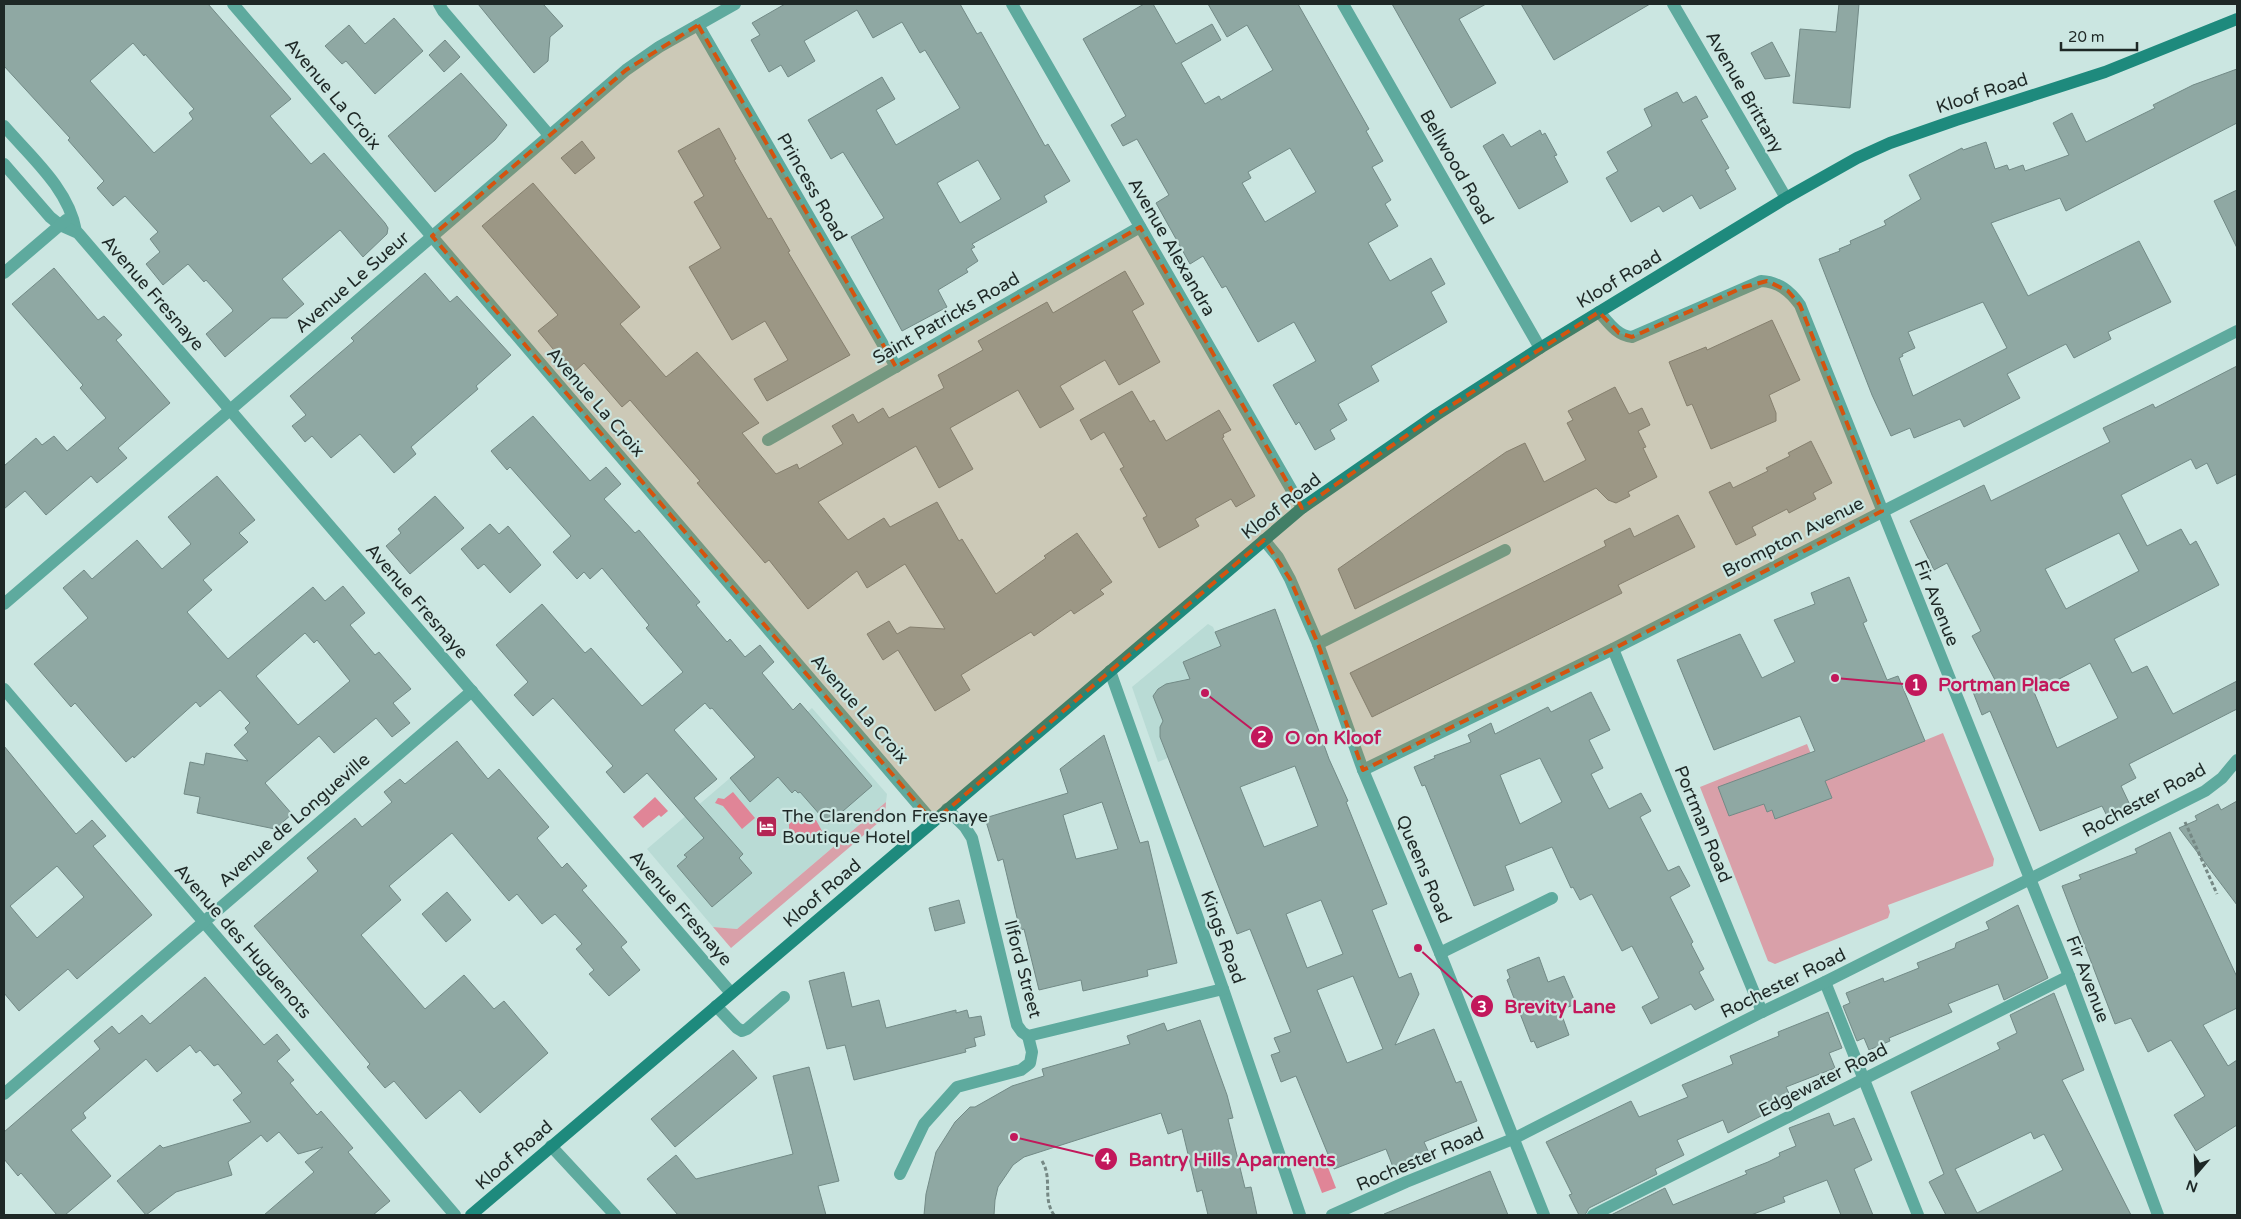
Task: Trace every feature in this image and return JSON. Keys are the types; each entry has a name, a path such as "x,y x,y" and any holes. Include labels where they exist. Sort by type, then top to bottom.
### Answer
{"main road":[{"name":"Kloof Road","path":"471,1215 1302,508 1436,415 1540,348 1786,198 1880,147 1956,120 2105,72 2237,19"}],"street":[{"name":"Avenue La Croix","path":"233,4 933,822"},
{"path":"439,4 549,135"},
{"name":"Avenue Le Sueur","path":"4,604 631,66 659,47 735,4"},
{"name":"Avenue Alexandra","path":"1012,4 1302,508"},
{"name":"Bellwood Road","path":"1343,4 1540,348"},
{"name":"Avenue Brittany","path":"1673,4 1786,198"},
{"name":"Princess Road","path":"698,25 896,367"},
{"name":"Avenue Fresnaye","path":"4,126 58,190 73,214 76,231"},
{"name":"Avenue Fresnaye","path":"4,164 41,207 60,225 76,231 731,994"},
{"path":"4,273 73,214"},
{"name":"Saint Patricks Road","path":"768,440 1140,227"},
{"name":"Fir Avenue","path":"1599,312 1619,333 1632,337 1753,283 1767,281 1788,291 1800,305 2069,976 2158,1215"},
{"name":"Brompton Avenue","path":"1363,770 1613,649 2237,331"},
{"name":"Queens Road","path":"1264,540 1278,557 1290,579 1318,644 1363,770 1440,953 1544,1215"},
{"path":"1318,644 1505,550"},
{"name":"Portman Road","path":"1613,649 1762,1012"},
{"name":"Kings Road","path":"1110,671 1224,989 1300,1215"},
{"name":"Avenue des Huguenots","path":"4,689 455,1215"},
{"name":"Avenue de Longueville","path":"4,1094 472,691"},
{"name":"Rochester Road","path":"1332,1215 1406,1182 1513,1139 1762,1012 2177,805 2217,783 2237,760"},
{"name":"Ilford Street","path":"947,809 965,827 972,838 1017,1025 1028,1036 1224,989"},
{"path":"1440,953 1552,898"},
{"name":"Edgewater Road","path":"1593,1215 2069,976"},
{"path":"1825,982 1918,1215"},
{"path":"716,1006 736,1028 742,1031 747,1029 784,997"},
{"path":"900,1174 924,1124 958,1087 1021,1070 1030,1063 1032,1052 1028,1036"},
{"path":"551,1146 615,1215"}],"path":[{"path":"2177,805 2218,894"},
{"path":"1042,1161 1048,1173 1048,1204 1054,1215"}],"highlighted area":[{"path":"698,25 896,367 1140,227 1302,508 1436,415 1599,312 1619,333 1632,337 1744,287 1767,281 1788,291 1800,305 1882,511 1613,649 1363,770 1318,644 1290,579 1264,540 933,822 432,236 626,70"}],"shaded area":[{"path":"1208,624 1213,627 1224,653 1230,733 1158,762 1132,687"},
{"name":"The Clarendon Fresnaye Boutique Hotel","path":"812,708 887,794 886,802 737,929 713,927 647,849"},
{"path":"1943,733 1994,859 1993,866 1888,905 1890,912 1888,918 1775,964 1768,961 1700,787 1807,744 1822,782"},
{"path":"733,792 755,818 742,829 723,806 715,803 718,798 724,799"},
{"path":"655,797 668,811 661,817 659,815 643,828 633,817"},
{"path":"886,802 885,817 731,948 713,927 737,929"},
{"path":"794,820 816,820 822,831 821,836 805,839 789,833 789,824"},
{"path":"1324,1157 1336,1188 1322,1193 1310,1162"}],"building":[{"path":"4,4 208,4 291,99 270,116 311,164 324,153 385,223 388,228 387,234 363,257 340,230 282,279 304,304 287,318 271,318 225,357 206,334 233,311 232,309 206,280 204,282 188,264 163,285 146,264 160,252 150,239 158,232 125,196 113,206 97,188 104,181 68,140 70,138 4,66","holes":["133,43 144,56 145,54 194,109 189,113 193,119 154,153 90,81"]},
{"path":"478,4 543,4 563,26 550,37 548,61 534,73"},
{"path":"785,4 960,4 977,34 981,32 1045,146 1048,144 1070,181 1044,196 1047,202 972,244 975,247 971,249 978,261 966,269 968,272 938,290 947,307 902,331 851,237 884,218 843,152 831,159 808,120 882,77 895,99 876,110 896,145 960,108 925,50 920,53 902,22 873,38 857,10 804,41 815,61 788,77 781,65 769,72 751,40 760,35 752,23","holes":["978,160 1001,199 960,223 937,183"]},
{"path":"1144,4 1153,4 1176,44 1212,24 1221,40 1181,63 1205,104 1219,96 1221,100 1273,70 1247,25 1227,37 1208,4 1298,4 1369,129 1366,131 1383,161 1372,167 1391,200 1385,204 1398,226 1368,243 1390,281 1431,258 1445,284 1431,292 1447,322 1371,366 1379,381 1338,404 1347,420 1330,430 1335,439 1315,450 1299,422 1296,425 1273,385 1316,361 1294,322 1258,342 1226,286 1222,288 1203,256 1190,264 1156,203 1169,195 1137,139 1123,146 1111,125 1126,116 1083,39","holes":["1290,148 1316,192 1265,222 1242,183 1251,178 1248,172"]},
{"path":"1392,4 1486,4 1459,19 1496,83 1451,108"},
{"path":"1521,4 1650,4 1554,60"},
{"path":"1839,4 1859,4 1850,108 1793,103 1800,29 1836,32"},
{"path":"394,18 423,51 375,94 346,61 342,64 325,46 349,25 365,44"},
{"path":"445,40 460,57 444,72 429,55"},
{"path":"1772,42 1790,76 1765,79 1751,53"},
{"path":"2237,69 2237,123 2066,211 2060,198 1991,223 2028,296 2139,241 2171,302 2108,332 2111,339 2074,358 2066,344 2007,374 2020,398 1964,427 1960,419 1914,438 1910,428 1891,436 1872,395 1819,259 1840,251 1839,249 1851,244 1850,241 1886,225 1884,221 1921,199 1909,175 1962,148 1963,150 1986,142 1995,169 2007,165 2009,170 2023,165 2025,171 2069,155 2053,123 2072,113 2086,142 2155,108 2153,105 2193,85","holes":["1983,302 2007,348 1913,396 1899,358 1903,356 1902,354 1915,348 1908,332"]},
{"path":"461,73 507,125 495,140 435,192 388,136"},
{"path":"1677,92 1683,103 1696,96 1708,117 1701,120 1729,168 1725,170 1736,189 1700,209 1692,195 1663,212 1659,206 1631,222 1606,178 1618,171 1607,152 1652,126 1644,109"},
{"path":"719,128 736,159 734,160 768,219 771,218 790,251 788,252 850,355 767,401 754,379 788,360 765,321 732,340 689,267 721,248 694,202 704,196 678,151"},
{"path":"1540,130 1542,135 1545,133 1557,155 1554,156 1568,182 1519,209 1483,146 1503,134 1511,147"},
{"path":"582,141 595,158 575,174 561,158"},
{"path":"533,183 640,307 620,324 666,377 697,352 759,423 742,433 776,474 797,464 799,469 843,444 832,426 853,414 858,423 883,408 889,418 944,388 938,375 983,350 978,341 1047,302 1053,313 1125,271 1144,304 1132,311 1160,362 1119,385 1105,360 1060,386 1074,409 1040,428 1018,390 950,428 973,469 939,488 916,446 818,502 848,540 884,518 890,527 937,502 959,541 962,539 996,594 1077,533 1112,582 1100,590 1104,594 1074,614 1071,610 1034,636 1031,632 961,675 970,690 935,711 898,650 883,660 867,634 889,621 897,634 910,627 945,629 905,564 867,588 857,571 808,609 769,560 765,563 697,483 700,481 630,400 622,407 584,363 573,373 538,331 558,315 482,226"},
{"path":"2237,190 2237,248 2214,201"},
{"path":"54,268 98,320 104,316 122,335 116,340 170,403 118,448 127,458 97,483 91,476 46,515 25,491 4,509 4,466 36,438 42,445 54,436 67,451 106,418 80,388 83,385 12,304"},
{"path":"425,273 450,302 457,296 511,355 476,386 478,389 411,447 416,454 394,473 360,434 331,458 312,436 305,442 292,426 306,415 290,396 354,341 351,338"},
{"path":"1772,320 1800,380 1769,395 1776,413 1776,421 1711,449 1692,404 1687,406 1669,362 1706,347 1707,350"},
{"path":"2237,366 2237,474 2217,484 2207,463 2196,469 2191,459 2121,495 2147,546 2181,529 2190,545 2196,541 2219,585 2114,639 2132,673 2147,666 2173,714 2237,681 2237,709 2129,764 2136,778 2121,786 2130,805 2107,816 2102,806 2040,831 1990,711 1982,715 1973,692 1995,680 1972,636 1981,631 1947,563 1934,570 1910,521 1984,485 1991,501 2110,442 2103,428 2153,404 2155,408","holes":["2119,533 2139,571 2066,609 2045,569","2090,663 2118,718 2057,748 2034,692"]},
{"path":"1615,387 1629,414 1642,408 1650,425 1638,431 1646,447 1643,448 1657,477 1628,492 1630,496 1616,503 1608,500 1596,488 1355,609 1338,569 1506,452 1525,443 1544,482 1586,460 1567,423 1573,420 1568,411"},
{"path":"1132,391 1150,422 1154,420 1166,441 1219,410 1231,430 1223,434 1224,437 1222,438 1255,496 1236,507 1231,499 1195,519 1199,526 1159,548 1143,518 1147,516 1120,469 1124,467 1104,432 1091,440 1080,420"},
{"path":"533,416 590,481 606,467 621,484 604,499 635,533 639,530 700,602 696,605 727,642 730,639 745,657 760,645 774,662 762,673 793,710 800,703 872,786 828,824 800,792 798,793 795,790 792,793 778,777 750,802 730,778 755,757 712,708 710,709 705,703 674,730 717,779 694,798 743,854 739,858 752,873 712,907 677,866 687,857 684,855 704,838 647,773 624,793 606,772 613,766 553,698 533,716 514,695 528,682 496,645 542,604 585,653 591,648 642,706 683,672 646,628 649,625 602,568 590,579 584,572 577,579 553,552 571,536 510,467 507,470 491,451"},
{"path":"1811,441 1832,483 1813,493 1816,499 1789,513 1787,509 1752,527 1756,535 1736,545 1709,492 1730,482 1733,488 1768,471 1766,468 1790,456 1788,453"},
{"path":"217,476 255,520 239,533 248,542 203,580 212,590 187,612 228,659 313,587 325,601 343,586 365,613 350,625 375,655 379,652 411,689 393,703 410,723 392,737 376,718 334,753 319,736 265,783 292,814 275,829 197,813 200,797 184,794 190,762 204,765 206,753 248,761 234,745 248,732 245,728 250,723 220,690 200,707 196,702 134,758 133,756 126,762 75,703 71,707 34,664 88,618 63,588 84,570 92,579 137,540 162,569 191,544 168,517","holes":["305,633 314,643 317,640 350,681 298,725 256,676"]},
{"path":"435,496 464,528 410,574 386,546 401,533 398,529"},
{"path":"1678,515 1695,547 1618,585 1622,593 1372,717 1350,673 1606,546 1604,541 1630,528 1634,537"},
{"path":"490,524 499,534 508,526 541,565 510,593 484,564 478,569 461,549"},
{"path":"1849,577 1867,621 1863,623 1887,680 1898,676 1925,741 1825,781 1832,798 1775,819 1772,810 1767,812 1764,804 1729,816 1718,787 1815,751 1800,716 1714,750 1677,660 1740,634 1762,678 1795,662 1774,620 1815,604 1811,593"},
{"path":"1275,609 1329,759 1348,801 1346,802 1387,904 1372,910 1399,978 1411,973 1419,994 1395,1045 1434,1029 1456,1083 1461,1081 1477,1121 1424,1142 1429,1153 1393,1167 1386,1149 1334,1169 1296,1076 1281,1082 1271,1055 1280,1052 1274,1038 1291,1032 1250,929 1237,934 1160,737 1160,727 1163,721 1153,696 1158,689 1166,684 1190,679 1183,662 1221,646 1215,632","holes":["1295,766 1318,826 1264,847 1240,787","1321,900 1343,954 1307,968 1286,914","1353,976 1383,1049 1347,1063 1317,990"]},
{"path":"1591,692 1610,730 1589,740 1603,768 1591,774 1609,809 1641,793 1651,811 1640,817 1668,871 1679,866 1690,886 1670,897 1693,942 1691,944 1704,969 1699,972 1714,1000 1695,1010 1691,1004 1651,1024 1642,1007 1659,998 1632,946 1622,951 1592,894 1580,900 1573,887 1571,888 1552,847 1505,866 1514,890 1474,906 1425,785 1422,786 1414,767 1435,758 1434,756 1471,742 1468,735 1491,723 1495,734 1548,707 1551,712","holes":["1540,758 1562,802 1520,824 1500,775"]},
{"path":"1104,735 1140,843 1148,841 1177,963 1147,970 1148,976 1083,991 1081,980 1039,990 1024,929 1020,930 1003,859 998,861 985,818 1068,793 1060,769","holes":["1102,802 1118,849 1076,859 1063,815"]},
{"path":"457,741 488,779 499,769 549,827 537,838 562,868 567,863 587,886 582,890 627,942 621,947 640,970 609,996 589,974 594,970 576,949 582,944 555,914 542,924 517,894 509,901 452,833 389,886 401,900 361,935 425,1009 464,975 494,1009 504,1001 548,1053 480,1113 460,1090 426,1119 394,1081 385,1088 367,1067 370,1064 254,926 318,871 307,858 355,818 362,827 392,802 384,792 400,779 405,784"},
{"path":"4,746 76,834 92,820 106,836 93,846 152,915 77,979 68,969 19,1011 4,993","holes":["57,866 84,897 37,938 10,906"]},
{"path":"2237,801 2237,905 2179,828 2197,820 2195,816 2218,804 2221,810"},
{"path":"2170,832 2237,977 2237,1008 2203,1025 2228,1066 2237,1060 2237,1125 2196,1151 2174,1115 2205,1096 2171,1040 2148,1052 2131,1018 2115,1024 2062,886 2081,879 2079,875 2137,853 2135,849"},
{"path":"447,892 471,920 446,942 422,914"},
{"path":"959,900 965,923 935,931 929,908"},
{"path":"2018,905 2048,978 2004,1000 1998,984 1948,1004 1952,1012 1889,1038 1890,1041 1869,1050 1864,1038 1857,1041 1843,1006 1850,1003 1846,993 1883,978 1884,982 1919,968 1917,963 1955,948 1956,943 1989,929 1986,922"},
{"path":"1539,957 1548,982 1564,976 1576,1004 1560,1010 1569,1035 1537,1048 1534,1041 1531,1042 1507,980 1510,978 1507,970"},
{"path":"844,972 852,1007 879,1000 886,1028 956,1010 956,1013 967,1010 969,1018 981,1016 985,1035 974,1038 976,1046 965,1049 966,1052 854,1080 845,1045 827,1049 809,981"},
{"path":"205,977 264,1045 277,1034 290,1050 277,1061 294,1080 290,1083 317,1115 321,1111 353,1148 348,1152 390,1201 373,1215 264,1215 314,1172 305,1162 323,1147 298,1154 279,1132 267,1142 261,1135 228,1162 232,1175 176,1192 146,1215 117,1181 160,1145 163,1148 251,1122 233,1100 242,1093 218,1064 214,1066 200,1050 196,1053 190,1045 157,1072 146,1059 83,1113 86,1118 71,1130 111,1176 65,1215 57,1215 21,1173 18,1176 4,1159 4,1132 100,1049 94,1041 112,1026 119,1034 142,1015 150,1024"},
{"path":"2054,993 2084,1070 2062,1080 2131,1215 1946,1215 1929,1182 1944,1174 1911,1092 2000,1049 1997,1043 2017,1033 2010,1015","holes":["2031,1132 2034,1139 2044,1134 2063,1170 1977,1213 1955,1169"]},
{"path":"1828,1012 1842,1048 1829,1053 1835,1068 1786,1087 1792,1100 1728,1133 1723,1120 1677,1140 1684,1155 1655,1169 1657,1174 1589,1208 1585,1215 1579,1215 1569,1195 1572,1194 1546,1142 1631,1101 1639,1117 1688,1097 1682,1085 1733,1064 1730,1056 1779,1036 1778,1032"},
{"path":"1200,1020 1227,1095 1233,1118 1228,1119 1245,1188 1251,1187 1257,1215 1208,1215 1202,1190 1197,1192 1182,1129 1168,1134 1161,1113 1024,1157 1013,1165 998,1187 994,1215 924,1215 926,1194 936,1152 955,1122 970,1107 975,1107 1012,1086 1044,1076 1042,1069 1130,1044 1127,1036 1164,1023 1167,1031"},
{"path":"733,1050 757,1078 675,1147 651,1119"},
{"path":"809,1067 839,1181 818,1186 826,1215 678,1215 647,1179 676,1155 696,1179 793,1154 773,1076"},
{"path":"1829,1113 1834,1126 1854,1118 1872,1160 1854,1169 1873,1215 1841,1215 1827,1180 1783,1197 1785,1202 1751,1215 1611,1215 1665,1188 1673,1205 1747,1174 1745,1171 1768,1162 1780,1156 1779,1153 1796,1146 1789,1128"},
{"path":"1490,1171 1508,1215 1384,1215 1384,1214"}],"place":[{"name":"Portman Place","path":"1835,678"},
{"name":"O on Kloof","path":"1205,693"},
{"name":"The Clarendon Fresnaye Boutique Hotel","path":"766,826"},
{"name":"Brevity Lane","path":"1418,948"},
{"name":"Bantry Hills Aparments","path":"1014,1137"}]}
